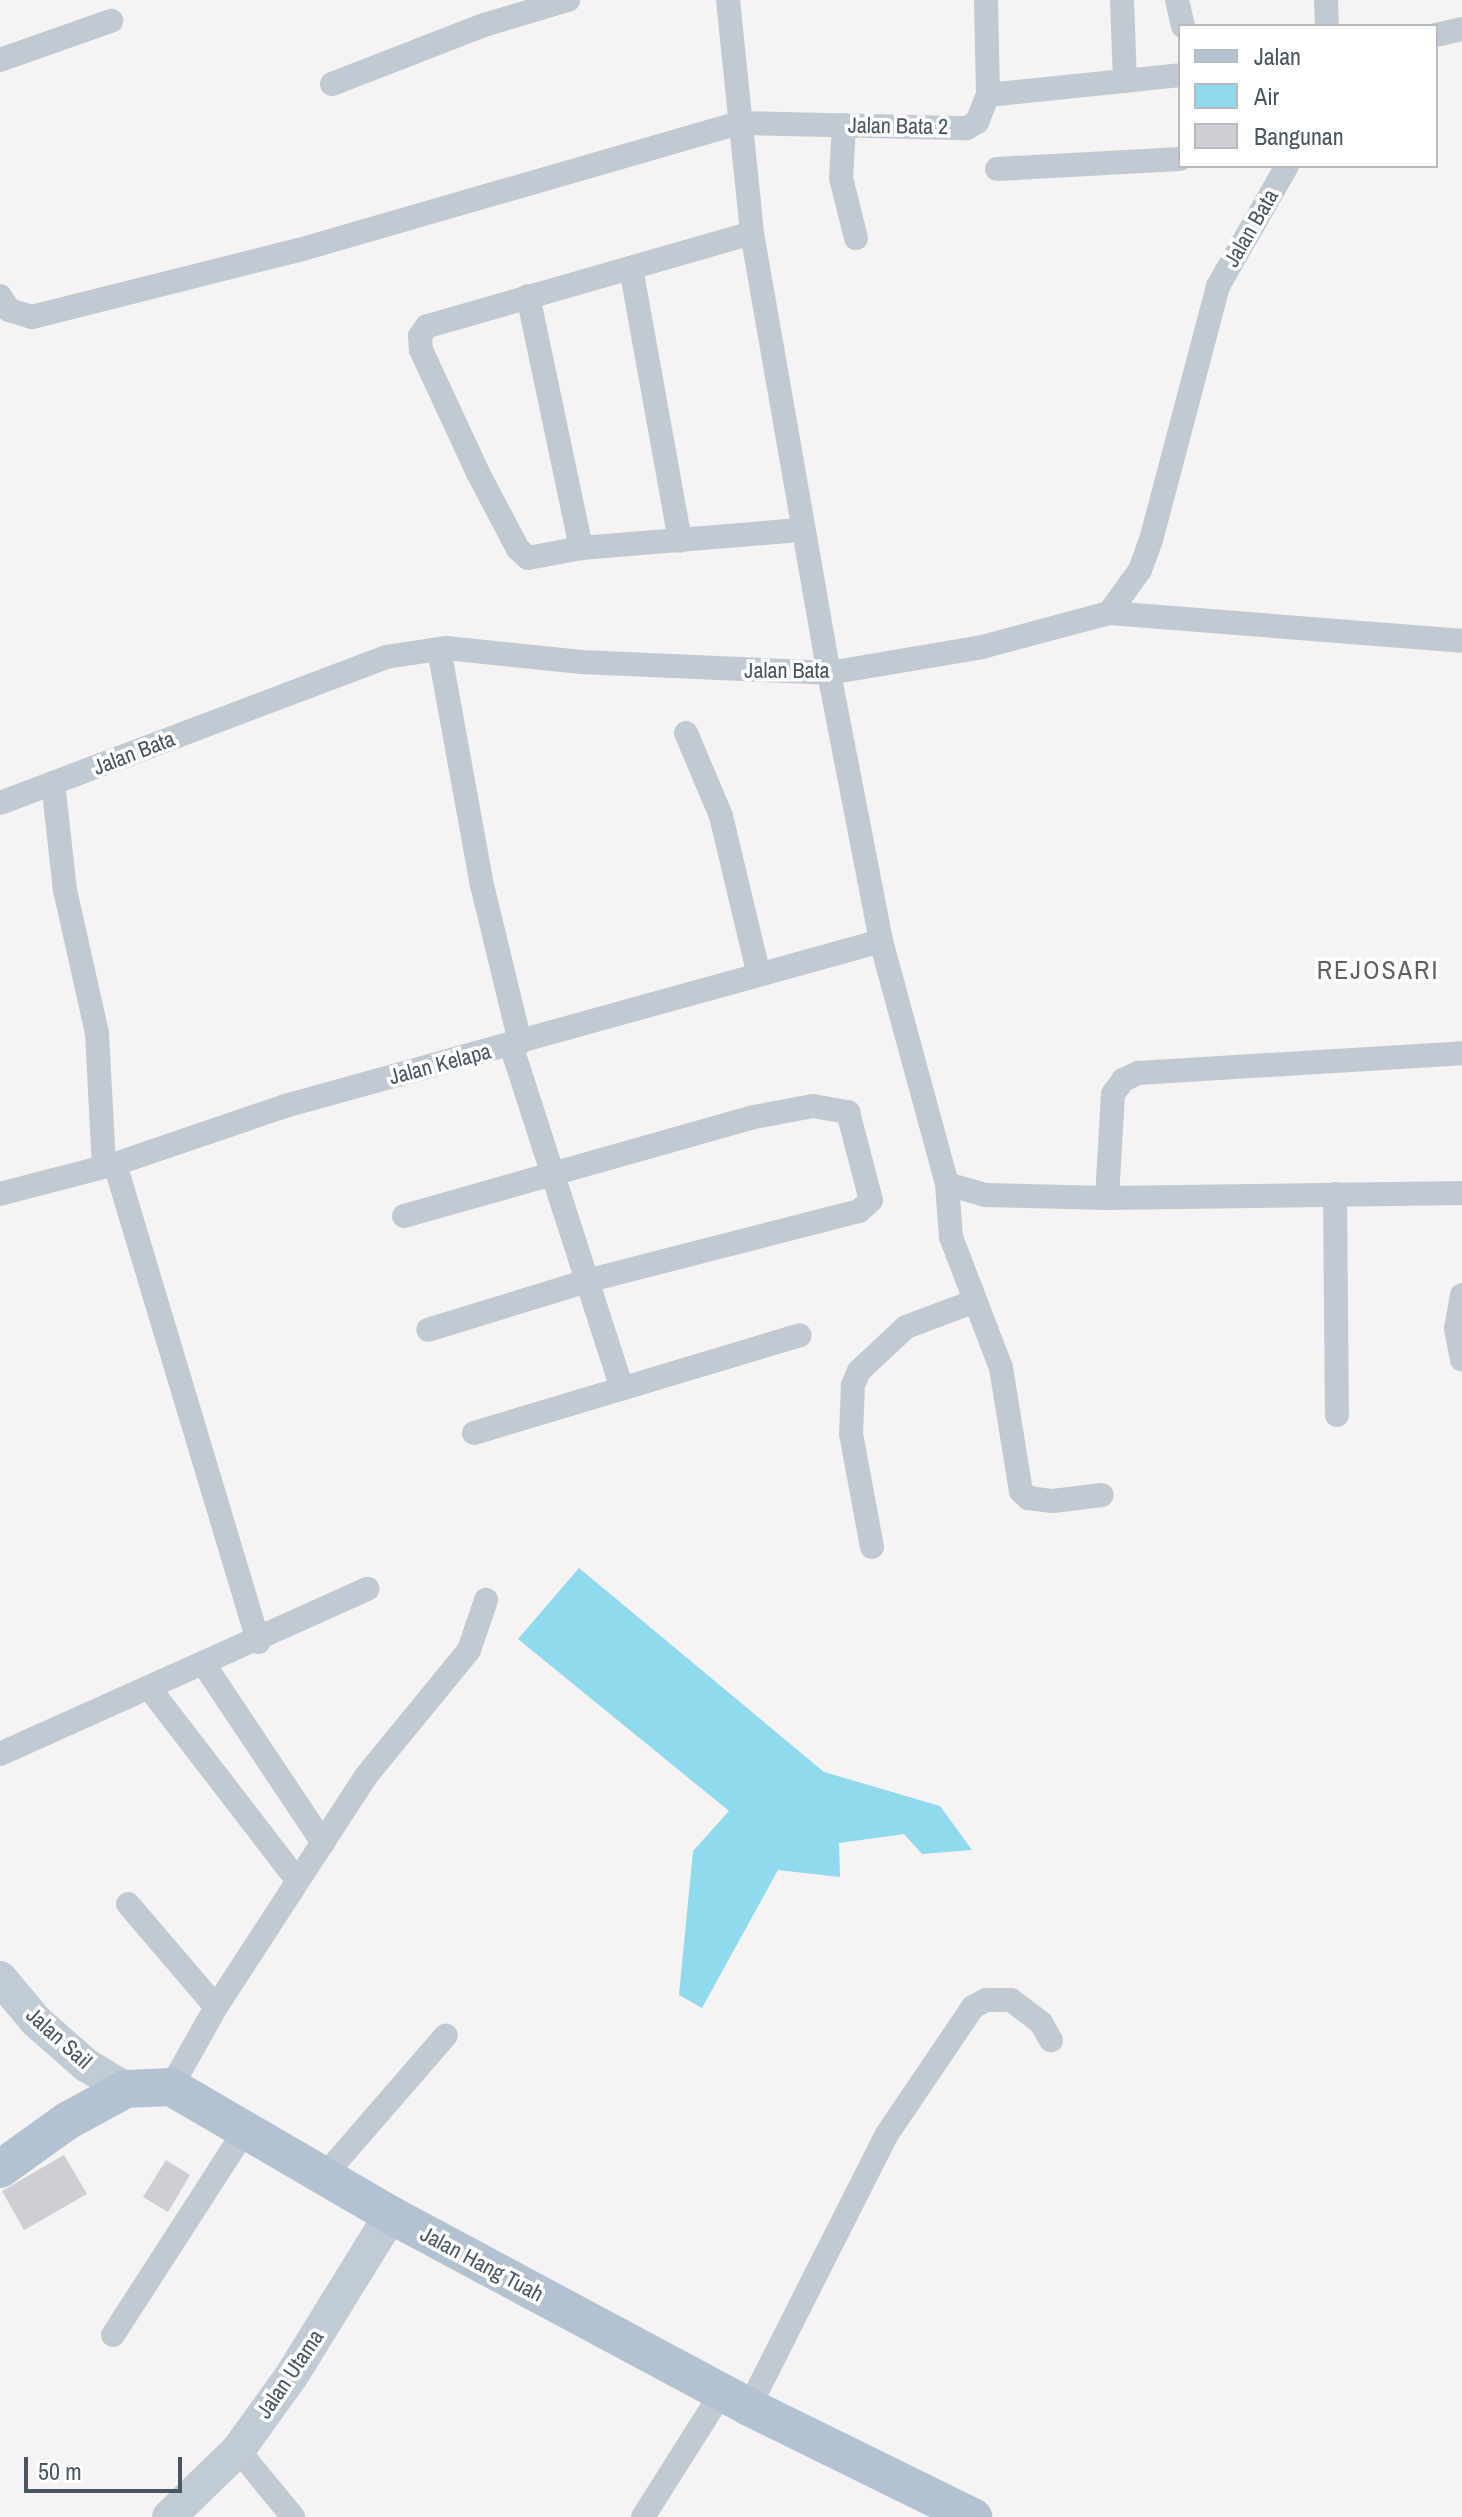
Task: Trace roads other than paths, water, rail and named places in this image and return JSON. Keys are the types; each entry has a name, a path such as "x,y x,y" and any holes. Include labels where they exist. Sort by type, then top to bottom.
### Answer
{"main road":[{"path":"0,2169 67,2121 126,2089 171,2087"},
{"name":"Jalan Hang Tuah","path":"171,2087 391,2215 736,2399 973,2517"}],"street":[{"path":"332,84 484,25 568,0"},
{"path":"728,0 752,233 802,530 881,941 947,1184 951,1237 973,1302 1001,1368 1021,1491 1028,1498 1053,1501 1102,1495"},
{"path":"986,0 988,95 1178,75"},
{"path":"1122,0 1125,81"},
{"path":"1177,0 1183,24"},
{"path":"1326,0 1327,24"},
{"path":"0,60 111,21"},
{"path":"1438,35 1462,29"},
{"name":"Jalan Bata 2","path":"0,296 9,310 32,317 299,250 739,123 967,128 977,122 988,95"},
{"path":"844,125 841,178 856,238"},
{"path":"997,169 1178,159"},
{"name":"Jalan Bata","path":"0,803 386,657 439,649 829,673 982,647 1109,613 1140,570 1151,540 1218,286 1286,168"},
{"path":"752,233 427,326 420,336 421,350 518,549 528,558 581,548 802,530"},
{"path":"631,268 680,541"},
{"path":"528,296 581,548"},
{"path":"1109,613 1462,641"},
{"path":"439,649 482,885 516,1043 622,1389"},
{"path":"686,733 721,816 759,975"},
{"path":"53,783 65,890 97,1033 109,1166 258,1642"},
{"name":"Jalan Kelapa","path":"0,1194 109,1166 285,1106 881,941"},
{"path":"1107,1198 1113,1094 1123,1080 1138,1073 1462,1053"},
{"path":"404,1216 784,1109 833,1106 848,1112 856,1130 871,1200 859,1211 587,1281 428,1330"},
{"path":"947,1184 985,1195 1107,1198 1462,1193"},
{"path":"1335,1194 1337,1415"},
{"path":"1462,1295 1456,1329 1462,1359"},
{"path":"872,1547 851,1434 853,1385 859,1371 906,1327 973,1302"},
{"path":"474,1433 800,1335"},
{"path":"0,1754 205,1666 368,1589"},
{"path":"171,2087 216,2007 366,1776 469,1650 486,1600"},
{"path":"205,1666 323,1843"},
{"path":"150,1689 298,1881"},
{"path":"128,1904 216,2007"},
{"name":"Jalan Sail","path":"0,1978 36,2021 86,2065 126,2089"},
{"path":"643,2517 736,2399 887,2134 973,2007 986,2000 1011,2000 1041,2023 1051,2040"},
{"path":"324,2176 446,2035"},
{"path":"113,2335 245,2130"},
{"name":"Jalan Utama","path":"169,2517 238,2450 292,2375 391,2215"},
{"path":"238,2450 293,2517"}],"water":[{"path":"579,1568 824,1772 940,1806 972,1850 922,1854 904,1834 839,1843 840,1877 778,1870 702,2008 679,1995 693,1851 729,1811 518,1639"}],"district":[{"name":"REJOSARI","path":"1378,970"}]}
